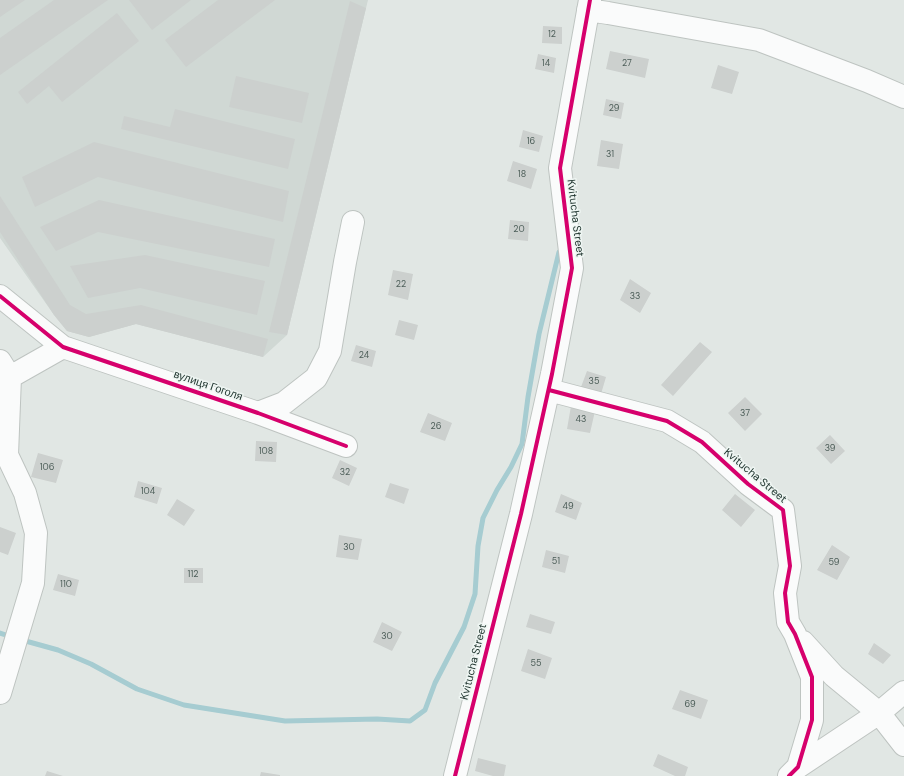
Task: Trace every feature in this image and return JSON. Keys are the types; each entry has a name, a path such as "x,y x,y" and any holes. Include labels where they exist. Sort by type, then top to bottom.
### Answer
{"street":[{"path":"589,5 608,13 759,40 867,80 904,98"},
{"name":"Kvitucha Street","path":"454,776 521,514 549,390 572,268 560,168 589,5"},
{"path":"258,413 284,403 316,378 330,351 353,222"},
{"path":"0,296 63,347"},
{"path":"0,693 33,583 36,533 24,493 7,455 5,369 63,347"},
{"name":"вулиця Гоголя","path":"63,347 258,413 346,446"},
{"name":"Kvitucha Street","path":"549,390 667,421 702,442 748,484 783,510 790,566 785,593 788,622 795,634 812,677 812,720 793,772"},
{"name":"Kvitucha Street","path":"795,634 834,676 879,713 904,745"},
{"path":"793,772 879,713 904,692"}],"shaded area":[{"path":"0,0 368,0 287,335 263,357 136,324 89,337 67,331 54,315 0,238"}],"building":[{"path":"0,0 25,0 0,17"},
{"path":"54,0 108,0 0,75 0,38"},
{"path":"129,0 191,0 152,30"},
{"path":"218,0 275,0 186,67 165,40"},
{"path":"350,1 366,8 287,335 269,332"},
{"path":"117,13 139,41 62,102 49,86 27,104 18,92"},
{"path":"543,26 562,27 562,44 542,43"},
{"path":"610,51 649,59 645,78 606,69"},
{"path":"538,54 556,58 554,73 535,69"},
{"path":"718,65 739,72 732,94 711,88"},
{"path":"236,76 309,93 302,123 229,107"},
{"path":"606,99 624,103 621,119 603,115"},
{"path":"175,109 295,139 288,169 121,129 124,116 170,127"},
{"path":"523,130 543,136 539,152 519,147"},
{"path":"601,140 623,144 619,169 597,166"},
{"path":"94,142 289,191 283,222 98,177 35,207 22,177"},
{"path":"513,161 537,169 531,189 507,181"},
{"path":"0,196 70,305 86,314 141,305 268,339 263,357 136,324 89,337 67,331 54,315 0,232"},
{"path":"99,200 275,239 269,267 98,232 56,251 40,227"},
{"path":"510,220 529,222 528,241 508,239"},
{"path":"145,255 265,281 257,315 140,288 88,298 70,266"},
{"path":"393,270 413,274 408,300 388,295"},
{"path":"630,279 651,293 640,313 620,300"},
{"path":"399,320 418,325 414,340 395,335"},
{"path":"700,342 712,352 673,396 661,385"},
{"path":"356,345 376,351 372,367 351,361"},
{"path":"587,371 606,377 601,394 581,387"},
{"path":"745,397 762,414 745,431 728,413"},
{"path":"571,406 595,411 590,433 567,429"},
{"path":"428,413 452,423 445,441 420,432"},
{"path":"830,435 845,451 831,464 816,448"},
{"path":"256,441 277,442 276,462 255,461"},
{"path":"38,453 63,460 56,483 31,477"},
{"path":"340,460 357,468 349,486 332,478"},
{"path":"138,481 162,488 157,504 134,497"},
{"path":"390,483 409,489 404,504 385,497"},
{"path":"561,494 582,503 576,520 555,512"},
{"path":"735,494 755,510 741,527 722,510"},
{"path":"177,499 195,510 184,526 167,515"},
{"path":"0,527 16,533 8,555 0,552"},
{"path":"339,535 362,539 358,560 336,557"},
{"path":"832,545 850,557 837,580 817,570"},
{"path":"546,550 569,556 565,573 542,567"},
{"path":"184,568 203,568 203,583 184,583"},
{"path":"58,574 79,580 75,596 53,590"},
{"path":"530,614 555,622 551,634 526,627"},
{"path":"382,622 402,632 392,651 373,642"},
{"path":"874,643 891,655 883,664 868,654"},
{"path":"528,649 552,658 545,679 521,671"},
{"path":"680,690 708,700 701,719 672,709"},
{"path":"658,754 688,767 685,776 675,776 653,766"},
{"path":"478,758 506,765 504,776 493,776 475,771"},
{"path":"47,771 63,776 45,776"},
{"path":"261,772 280,775 280,776 260,776"}],"waterway":[{"path":"22,640 58,650 91,664 137,689 184,705 285,721 377,719 410,721 425,710 435,683 464,627 475,594 478,546 483,518 522,444 528,397 539,334 559,252"},
{"path":"0,633 12,637"}],"cycle path":[{"path":"455,776 521,514 552,374 572,268 560,168 590,0"},
{"path":"0,296 63,347 258,413 346,446"},
{"path":"549,390 667,421 702,442 748,484 783,510 790,566 785,593 788,622 795,634 812,677 812,720 798,767 789,776"}]}
